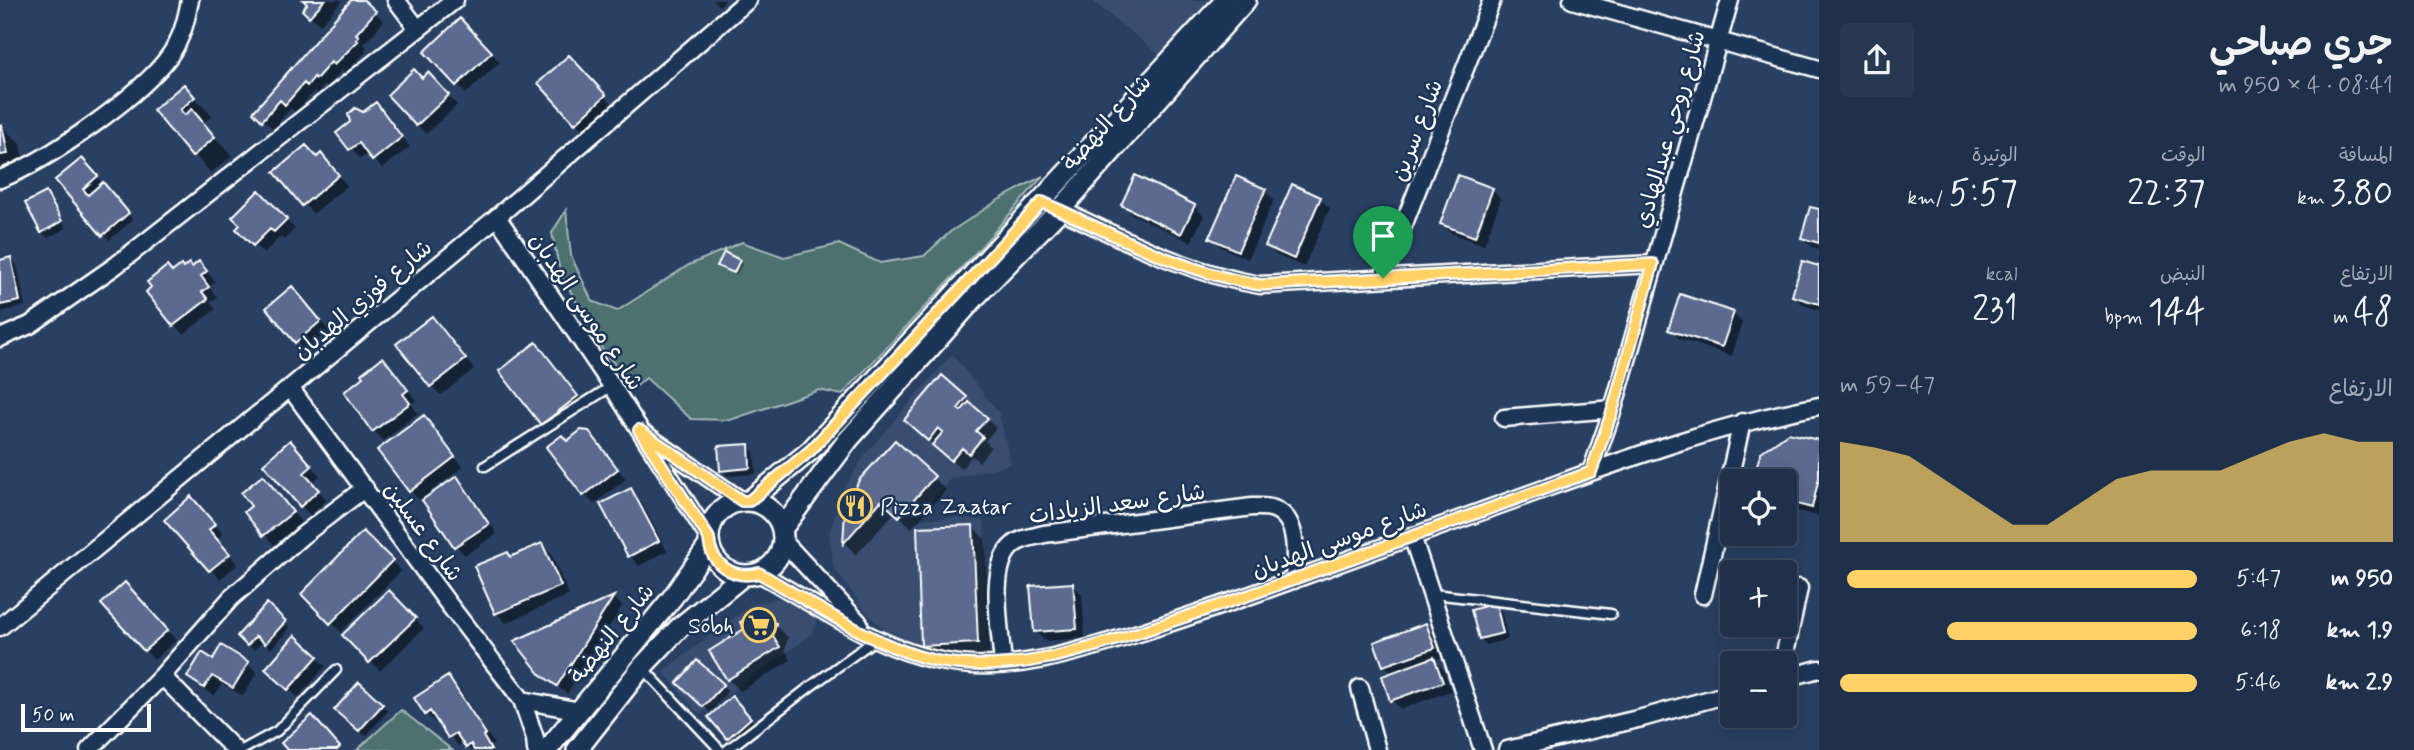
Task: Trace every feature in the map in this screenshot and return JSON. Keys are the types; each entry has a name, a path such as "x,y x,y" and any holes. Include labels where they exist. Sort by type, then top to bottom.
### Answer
{"street":[{"path":"0,179 51,153 152,77 178,42 186,26 190,0"},
{"path":"396,0 418,29"},
{"path":"0,338 40,318 115,266 455,0"},
{"name":"شارع فوزي الهدبان","path":"0,627 497,218 748,0"},
{"name":"شارع النهضة","path":"783,535 848,440 977,295 1226,0"},
{"name":"شارع النهضة","path":"745,501 811,450 1051,206 1246,0"},
{"name":"شارع سرين","path":"1383,278 1492,0"},
{"path":"1573,0 1819,69"},
{"name":"شارع روحي عبدالهادي","path":"1591,472 1613,409 1730,0"},
{"path":"1051,206 1186,267 1261,285 1653,264"},
{"name":"شارع موسى الهدبان","path":"497,218 612,386 709,541"},
{"name":"شارع عسلين","path":"291,389 522,700 535,738 536,750"},
{"name":"شارع موسى الهدبان","path":"751,574 899,650 947,663 1003,664 1055,657 1097,647 1294,580 1591,472 1742,422 1819,405"},
{"path":"1504,418 1613,409"},
{"path":"1703,595 1742,422"},
{"name":"شارع موسى الهدبان","path":"639,430 745,501"},
{"path":"89,750 162,676 231,598 303,535 365,488"},
{"path":"745,501 760,503 770,510 783,535 776,560 751,574 725,569 713,554 709,541 715,517 722,509 745,501"},
{"name":"شارع سعد الزيادات","path":"1003,664 998,579 1002,558 1010,547 1020,540 1044,534 1252,508 1272,508 1281,513 1291,529 1295,551 1294,580"},
{"name":"شارع موسى الهدبان","path":"783,535 873,637"},
{"path":"1412,536 1483,750"},
{"name":"شارع النهضة","path":"547,750 672,598 709,541"},
{"name":"شارع النهضة","path":"577,750 642,667 679,628 751,574"},
{"path":"1786,651 1800,588"},
{"path":"1797,675 1819,669"},
{"path":"162,676 235,750"},
{"path":"1360,688 1377,750"},
{"path":"1507,750 1720,696"},
{"path":"522,700 580,711"}],"lane":[{"path":"485,466 612,386"},
{"path":"1433,594 1611,614"},
{"path":"727,750 873,637"},
{"path":"642,667 720,750"},
{"path":"242,750 277,731 336,670"}],"shaded area":[{"path":"1091,0 1216,0 1162,57"},
{"path":"952,354 999,413 1011,464 950,479 917,519 955,517 984,521 987,654 921,651 895,640 866,612 834,568 829,533 842,491 867,452"},
{"path":"784,597 819,617 811,635 699,715 663,671 752,604"}],"green space":[{"path":"1043,176 980,248 842,395 819,390 730,420 691,419 646,378 634,388 602,349 560,272 552,233 566,210 571,256 592,301 617,311 689,265 742,242 784,257 839,244 880,263 924,256 950,232 1000,199"},
{"path":"401,710 452,750 357,750"}],"building":[{"path":"303,0 325,0 309,17 302,10 307,4"},
{"path":"351,0 364,0 376,11 356,34 359,36 356,40 358,41 334,65 331,62 316,79 314,77 307,86 304,83 285,105 280,100 262,121 253,112"},
{"path":"460,18 492,52 456,86 424,52"},
{"path":"569,55 606,95 575,124 538,83"},
{"path":"414,69 422,78 428,72 449,95 416,126 387,95"},
{"path":"184,84 195,97 180,110 185,115 192,109 215,137 192,157 153,110"},
{"path":"376,102 402,137 372,161 359,143 349,150 336,133 350,122 348,114 355,108 363,112"},
{"path":"2,125 8,154 0,155"},
{"path":"306,145 317,157 321,153 339,175 302,206 274,172"},
{"path":"82,158 98,176 83,189 88,195 103,182 129,213 102,236 55,180"},
{"path":"1135,175 1195,205 1181,234 1121,205"},
{"path":"1458,175 1493,188 1475,237 1440,224"},
{"path":"1236,176 1266,189 1238,251 1209,238"},
{"path":"1292,184 1321,197 1294,259 1265,246"},
{"path":"259,190 287,219 274,232 270,229 253,246 236,229 240,225 232,217"},
{"path":"46,192 62,221 41,233 25,203"},
{"path":"1810,207 1819,209 1819,243 1801,238"},
{"path":"724,252 740,260 734,273 717,266"},
{"path":"11,257 20,301 0,305 0,260"},
{"path":"199,261 207,271 201,276 209,287 202,292 208,299 173,326 146,292 151,287 147,282 167,266 172,272 181,265 183,268 189,263 192,267"},
{"path":"1802,261 1819,266 1819,304 1792,296"},
{"path":"292,286 321,321 295,343 266,308"},
{"path":"1680,294 1734,312 1722,347 1668,330"},
{"path":"432,316 466,359 430,387 396,344"},
{"path":"536,342 578,396 541,425 499,371"},
{"path":"383,357 408,390 403,394 410,403 372,432 344,392"},
{"path":"942,375 967,397 958,409 961,411 969,402 988,418 976,431 983,437 969,454 962,448 951,461 932,445 943,432 938,428 928,441 904,420"},
{"path":"424,415 455,457 409,492 377,450"},
{"path":"581,430 589,431 618,469 583,496 546,447 562,435 567,441"},
{"path":"1788,433 1819,440 1819,478 1812,508 1797,504 1797,469 1756,469 1761,452"},
{"path":"290,440 312,466 304,473 319,490 300,507 263,464"},
{"path":"895,440 935,476 899,517 881,501 843,544 845,511 859,480"},
{"path":"749,444 750,468 720,471 718,446"},
{"path":"263,475 293,512 263,536 244,512 251,506 241,493"},
{"path":"457,476 489,524 454,547 422,500"},
{"path":"631,488 659,541 628,557 600,504"},
{"path":"191,496 215,524 209,530 230,554 209,571 164,520"},
{"path":"973,525 978,643 921,646 917,527"},
{"path":"363,531 393,560 330,624 301,594"},
{"path":"542,543 561,586 495,614 474,566 508,552 510,557"},
{"path":"125,582 168,630 144,651 101,604"},
{"path":"1073,583 1077,629 1034,632 1030,586"},
{"path":"389,590 416,618 369,663 342,635"},
{"path":"614,596 557,686 541,675 514,641"},
{"path":"267,603 286,621 265,644 256,636 247,646 237,636"},
{"path":"1496,603 1503,633 1479,639 1471,610"},
{"path":"760,610 767,621 776,623 773,636 780,647 727,680 709,651 744,629 740,622"},
{"path":"1426,623 1435,648 1383,666 1374,642"},
{"path":"295,635 318,656 288,690 265,669"},
{"path":"221,645 249,662 233,688 212,676 204,688 187,677 202,652 213,659"},
{"path":"1434,657 1443,682 1390,701 1382,676"},
{"path":"697,660 724,684 703,707 677,683"},
{"path":"448,676 486,734 483,736 491,750 474,750 471,744 466,748 456,733 448,738 430,711 425,715 414,698"},
{"path":"359,682 383,704 359,731 334,710"},
{"path":"732,696 751,718 727,739 708,717"},
{"path":"312,715 340,747 337,750 287,750 281,743"}],"place":[{"name":"Pizza Zaatar","path":"855,506"},
{"name":"Sobh","path":"759,625"}],"route":[{"path":"1042,202 1186,267 1236,281 1261,285 1296,285 1383,278 1653,264 1613,409 1591,472 1207,610 1097,647 1055,657 972,665 922,657 877,639 759,573 744,575 725,569 713,554 709,538 639,430 742,501 749,501 811,450 1042,202"}]}
